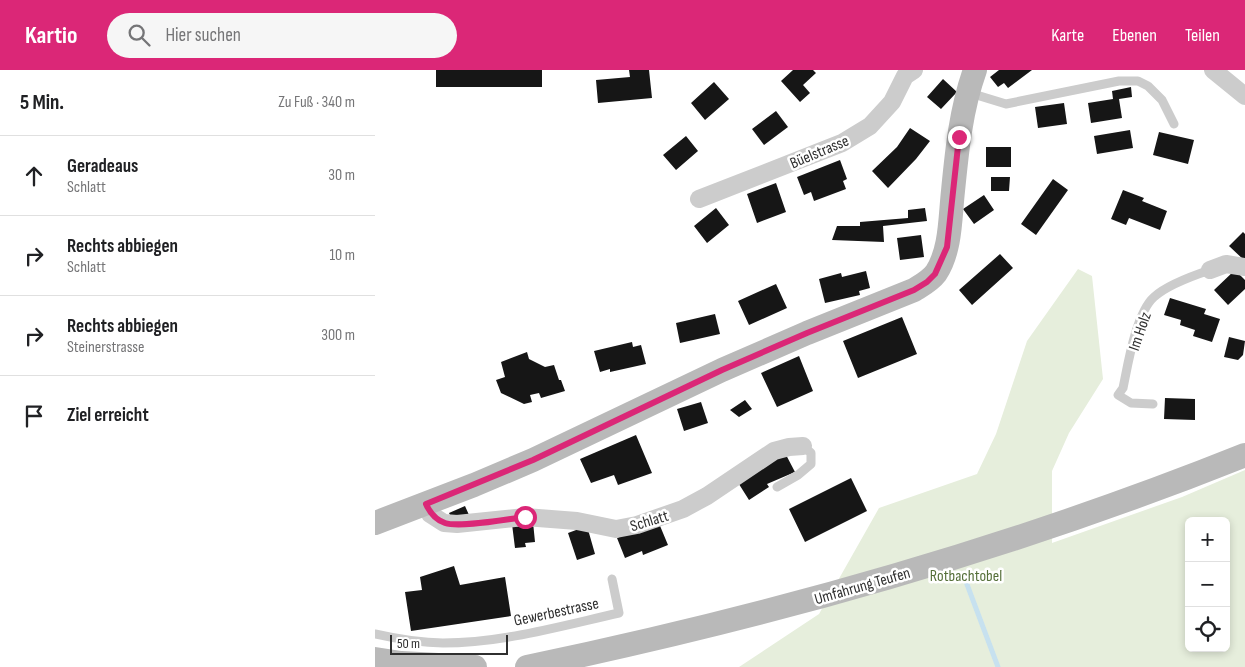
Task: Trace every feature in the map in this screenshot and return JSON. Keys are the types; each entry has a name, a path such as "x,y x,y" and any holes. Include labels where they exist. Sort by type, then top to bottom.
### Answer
{"main road":[{"path":"375,523 533,460 722,370 914,290 927,282 935,274 947,247 959,137 967,93 975,70"},
{"name":"Umfahrung Teufen","path":"527,667 625,647 723,623 832,594 954,558 1113,505 1245,455"},
{"path":"375,659 401,663 475,667"}],"street":[{"name":"Büelstrasse","path":"699,199 842,143 870,126 892,102 905,76 914,70"},
{"path":"1213,70 1245,96"},
{"name":"Im Holz","path":"1210,270 1226,264 1245,267"},
{"name":"Schlatt","path":"426,504 430,514 444,523 457,524 525,517 577,521 616,529 637,525 683,509 707,496 774,451 803,446"}],"lane":[{"path":"967,93 1006,104 1119,81 1138,81 1148,86 1162,100 1174,124"},
{"name":"Im Holz","path":"1153,404 1131,403 1118,395 1123,388 1143,311 1154,296 1194,275 1210,270"},
{"path":"777,487 799,475 811,464 811,453 803,446"},
{"name":"Gewerbestrasse","path":"375,634 402,640 443,643 493,640 619,613 612,579"}],"green space":[{"name":"Rotbachtobel","path":"1078,269 1092,276 1103,379 1069,433 1052,471 1052,543 1182,497 1245,470 1245,667 739,667 819,614 879,508 977,474 996,434 1027,341"}],"building":[{"path":"436,70 542,70 542,87 436,87"},
{"path":"629,70 649,70 652,98 598,103 596,80 630,77"},
{"path":"793,70 813,70 816,73 803,85 810,93 800,102 781,81"},
{"path":"999,70 1032,70 1008,88 1004,83 998,87 990,77"},
{"path":"943,79 957,92 941,109 927,97"},
{"path":"714,82 729,99 705,120 691,103"},
{"path":"1131,87 1132,97 1119,99 1122,118 1091,123 1088,103 1113,99 1112,91"},
{"path":"1064,103 1067,124 1038,128 1035,107"},
{"path":"776,111 788,127 764,145 752,129"},
{"path":"910,128 930,141 916,159 888,188 872,171 897,147"},
{"path":"1130,130 1133,148 1097,154 1094,136"},
{"path":"1159,132 1194,140 1188,164 1153,155"},
{"path":"686,136 698,151 676,170 663,155"},
{"path":"986,147 1011,147 1011,167 986,167"},
{"path":"840,160 847,179 843,181 846,189 814,201 811,192 804,195 797,177"},
{"path":"991,177 1010,177 1009,191 991,191"},
{"path":"1053,179 1068,190 1036,235 1021,224"},
{"path":"776,183 786,212 757,223 747,194"},
{"path":"1123,190 1144,198 1142,201 1167,211 1160,230 1129,218 1126,225 1111,219"},
{"path":"984,195 994,210 974,224 963,209"},
{"path":"716,208 729,225 707,243 694,226"},
{"path":"925,208 927,221 883,226 884,242 832,240 837,226 860,226 860,222 908,218 908,210"},
{"path":"1243,232 1245,234 1245,261 1229,246"},
{"path":"921,235 924,257 900,260 897,238"},
{"path":"1000,254 1013,268 972,305 959,290"},
{"path":"1235,270 1245,280 1245,289 1228,305 1214,290"},
{"path":"866,271 870,288 859,291 860,295 825,303 819,279 841,273 842,277"},
{"path":"776,284 787,308 749,325 738,301"},
{"path":"1170,298 1206,309 1204,314 1220,319 1212,342 1193,336 1195,330 1180,325 1181,320 1164,315"},
{"path":"715,314 720,334 680,343 676,323"},
{"path":"902,317 917,354 858,378 843,341"},
{"path":"1229,337 1245,341 1243,355 1238,360 1224,357"},
{"path":"632,342 633,347 641,345 646,364 610,372 610,369 600,372 594,351"},
{"path":"527,352 529,359 545,367 554,365 565,391 541,398 539,393 530,395 532,402 524,404 501,393 496,380 505,377 501,362"},
{"path":"799,356 813,391 777,407 761,373"},
{"path":"1165,398 1195,399 1195,420 1164,419"},
{"path":"745,400 752,409 739,417 730,410"},
{"path":"701,402 708,423 684,431 677,409"},
{"path":"636,435 652,473 618,485 614,475 591,483 580,459"},
{"path":"784,451 795,472 767,484 769,487 749,500 737,481"},
{"path":"851,478 867,511 805,542 789,509"},
{"path":"465,506 469,515 453,521 449,513"},
{"path":"658,521 668,545 643,555 642,551 625,558 617,538"},
{"path":"533,522 535,542 525,543 526,547 515,548 512,524"},
{"path":"587,526 595,554 577,560 568,533"},
{"path":"454,566 460,585 505,577 511,616 411,631 405,592 422,590 420,577"}],"waterway":[{"path":"965,579 998,667"}],"route":[{"path":"525,517 457,524 444,523 430,514 426,504 533,460 722,370 914,290 927,282 935,274 947,247 959,137"}]}
